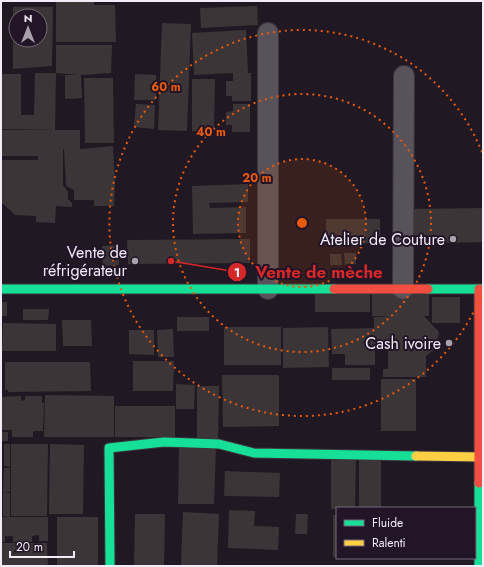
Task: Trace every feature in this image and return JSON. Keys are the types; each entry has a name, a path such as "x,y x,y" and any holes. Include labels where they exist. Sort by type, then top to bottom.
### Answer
{"street":[{"path":"268,33 268,289"},
{"path":"404,76 404,289"},
{"path":"1,289 481,289 480,564"},
{"path":"110,566 109,448 164,442 220,444 254,453 481,456"}],"building":[{"path":"56,1 94,1 94,5 115,5 116,42 56,42"},
{"path":"257,6 258,25 201,28 200,8"},
{"path":"13,7 53,7 52,66 13,69 13,48 48,48 48,8"},
{"path":"162,23 191,24 187,131 158,130"},
{"path":"246,30 248,73 251,73 251,101 232,101 232,96 226,96 226,81 233,81 233,73 194,75 192,33"},
{"path":"56,45 112,45 111,73 81,75 82,98 65,99 65,75 79,75 56,73"},
{"path":"35,73 56,73 55,130 1,129 1,74 21,74 21,115 34,115"},
{"path":"135,74 156,75 156,100 134,100"},
{"path":"84,78 113,78 114,143 85,143"},
{"path":"192,79 215,79 214,131 192,131"},
{"path":"136,104 155,105 154,129 134,127"},
{"path":"233,104 250,104 250,132 232,132 232,125 226,125 226,112 233,111"},
{"path":"1,130 80,130 80,149 113,146 115,183 114,206 94,206 94,200 74,200 74,190 66,186 63,149 63,185 68,192 68,199 72,203 72,207 56,206 55,223 36,222 36,216 15,215 1,202 1,160 38,160 38,156 1,156"},
{"path":"248,184 248,202 209,203 210,208 246,207 246,233 193,234 192,186"},
{"path":"483,208 483,242 410,244 410,209"},
{"path":"326,219 380,219 380,243 326,244"},
{"path":"250,239 250,263 128,264 127,240"},
{"path":"119,245 119,265 103,266 102,246"},
{"path":"344,253 356,253 356,264 345,265"},
{"path":"330,254 341,254 342,265 330,265"},
{"path":"370,292 370,312 315,312 315,293"},
{"path":"372,293 429,293 429,316 424,316 439,332 436,348 426,356 426,377 383,377 383,369 388,369 388,349 375,349 375,365 345,365 345,354 332,354 331,329 374,328 374,317 394,317 372,316"},
{"path":"432,297 460,297 460,323 432,323"},
{"path":"1,302 7,302 7,316 1,316"},
{"path":"23,309 49,309 48,320 23,320"},
{"path":"177,317 209,317 209,331 177,331"},
{"path":"62,320 91,320 92,346 63,346"},
{"path":"3,323 56,324 56,351 2,351"},
{"path":"224,327 281,327 281,365 224,365"},
{"path":"328,327 329,367 283,368 283,328"},
{"path":"173,329 174,357 158,357 157,330"},
{"path":"129,330 154,330 154,355 129,354"},
{"path":"133,361 174,361 173,391 133,391"},
{"path":"5,362 89,362 91,391 8,392 8,390 5,390"},
{"path":"332,368 370,368 370,380 332,380"},
{"path":"222,375 279,375 279,426 223,427"},
{"path":"381,379 416,379 416,431 381,431"},
{"path":"176,384 195,385 194,409 176,409"},
{"path":"197,386 219,386 218,440 197,440"},
{"path":"45,395 114,396 114,437 44,437"},
{"path":"21,396 21,401 25,400 25,396 42,396 42,403 44,403 43,431 33,431 33,437 12,437 12,430 1,430 1,397"},
{"path":"115,406 175,406 175,437 115,437"},
{"path":"1,432 8,432 8,441 1,441"},
{"path":"4,444 10,444 10,467 4,466"},
{"path":"11,444 48,444 47,516 11,516"},
{"path":"50,444 84,445 83,514 49,514"},
{"path":"179,445 216,446 214,504 178,504"},
{"path":"331,456 356,456 355,507 336,507 336,509 331,509"},
{"path":"359,456 381,456 381,507 359,507"},
{"path":"4,468 10,468 10,492 3,492"},
{"path":"225,471 280,473 279,497 224,496"},
{"path":"3,492 10,493 10,517 3,516"},
{"path":"229,510 255,511 254,526 279,527 278,550 228,548"},
{"path":"183,512 219,514 217,566 181,566"},
{"path":"135,514 165,514 164,566 134,566"},
{"path":"296,514 308,514 307,534 295,534"},
{"path":"333,515 336,515 336,557 333,557"},
{"path":"1,517 48,517 48,541 39,541 39,535 32,536 32,542 13,542 13,536 5,536 5,542 1,542"},
{"path":"57,517 98,517 98,566 57,566"},
{"path":"1,543 47,543 48,566 1,566"}],"traffic: fast":[{"path":"1,289 334,289"},
{"path":"428,289 483,289"},
{"path":"110,566 109,448 164,442 219,444 254,453 416,456"},
{"path":"479,483 479,566"}],"traffic: slow":[{"path":"416,456 483,457"}],"traffic: jam":[{"path":"334,289 428,289"},
{"path":"479,289 479,483"}],"place":[{"name":"Atelier de Couture","path":"453,239"},
{"name":"Vente de réfrigérateur","path":"135,261"},
{"name":"Vente de mèche","path":"171,261"},
{"name":"Cash ivoire","path":"449,343"}]}
